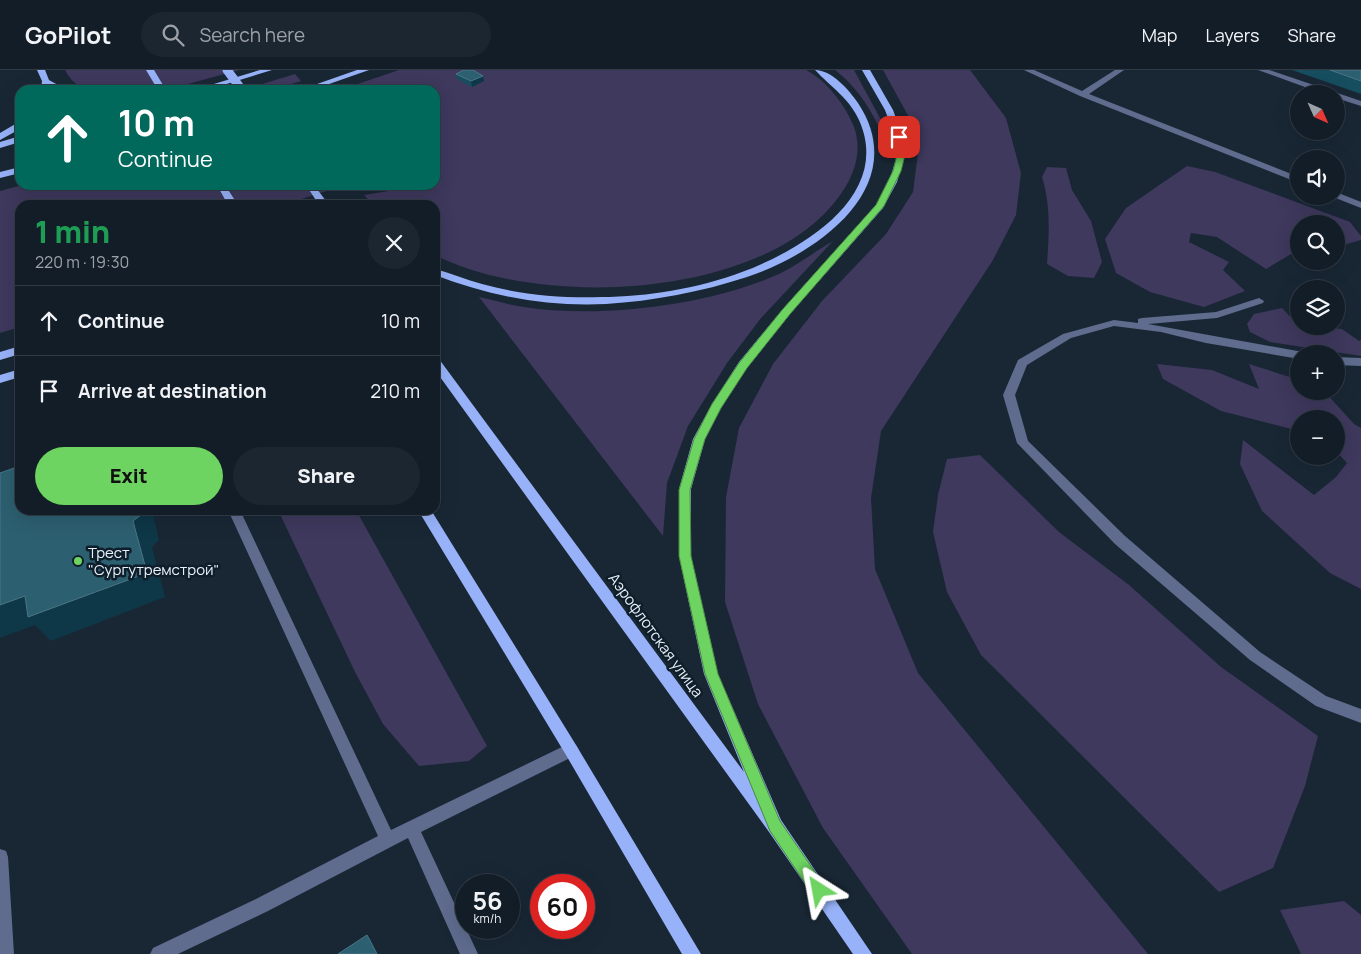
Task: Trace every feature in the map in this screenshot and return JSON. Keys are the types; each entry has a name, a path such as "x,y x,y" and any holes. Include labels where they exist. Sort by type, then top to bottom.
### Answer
{"main road":[{"path":"41,70 46,81 46,85"},
{"path":"150,70 159,85"},
{"path":"227,70 238,85"},
{"path":"216,85 268,70"},
{"path":"319,85 365,70"},
{"path":"440,274 494,290 536,297 597,300 627,299 719,282 751,272 798,251 819,237 850,206 868,178 870,166 870,142 863,116 846,94 819,70"},
{"path":"775,826 711,674 685,556 685,490 699,439 716,407 743,365 786,312 880,206 893,182 900,159 899,137 889,110 866,70"},
{"path":"46,81 54,85"},
{"path":"0,137 15,128"},
{"path":"0,145 15,140"},
{"path":"0,175 15,171"},
{"path":"0,356 15,352"},
{"name":"Аэрофлотская улица","path":"440,369 775,826 863,954"},
{"path":"0,379 15,375"},
{"path":"427,515 571,750 692,954"}],"lane":[{"path":"1028,70 1083,94 1290,176"},
{"path":"1083,94 1120,70"},
{"path":"1262,70 1306,85"},
{"path":"1345,98 1361,104"},
{"path":"1345,199 1361,205"},
{"path":"1259,302 1217,315 1114,323 1067,336 1022,363 1009,395 1023,443 1120,540 1255,656 1321,701 1361,716"},
{"path":"1114,323 1161,329 1290,353"},
{"path":"1345,361 1361,362"},
{"path":"236,515 388,840"},
{"path":"159,954 262,906 411,828 571,750"},
{"path":"411,828 469,954"},
{"path":"0,858 5,954"}],"shaded area":[{"path":"65,70 239,70 184,85 78,85"},
{"path":"399,70 806,70 828,87 851,119 857,136 857,155 849,182 838,198 803,232 758,257 705,275 648,285 589,287 532,283 479,272 440,257 440,200 368,200 364,195 395,190 440,190 440,85 355,85"},
{"path":"835,70 854,70 881,120 887,145 866,104 844,77"},
{"path":"883,70 970,70 1006,118 1021,173 1016,215 993,260 881,431 871,498 875,569 918,673 1148,954 912,954 823,828 758,704 725,602 726,497 739,428 773,364 822,301 886,234 913,192 918,153 910,119"},
{"path":"295,74 301,81 288,85 259,85"},
{"path":"1187,166 1215,172 1290,200 1290,205 1304,205 1331,215 1290,215 1290,255 1266,269 1217,237 1191,233 1189,242 1229,262 1223,270 1245,291 1204,307 1150,292 1116,273 1105,239 1126,208"},
{"path":"1047,167 1066,168 1072,190 1091,221 1102,262 1094,278 1068,276 1047,264 1048,209 1042,177"},
{"path":"15,187 15,190 330,190 298,200 15,200 15,328 0,333 0,191"},
{"path":"1345,220 1350,222 1361,236 1361,240 1345,244"},
{"path":"833,241 761,318 727,363 688,426 667,483 663,536 479,297 518,306 587,311 621,310 689,301 722,294 781,273"},
{"path":"1282,308 1290,316 1290,335 1345,335 1345,331 1359,341 1361,340 1361,356 1345,354 1345,345 1290,345 1270,342 1250,332 1247,324 1254,314"},
{"path":"1157,364 1212,370 1259,389 1249,364 1290,377 1290,400 1332,400 1341,410 1290,410 1290,429 1221,411 1163,379"},
{"path":"1345,414 1354,424 1361,428 1361,589 1330,573 1262,511 1240,464 1243,440 1314,495 1336,477 1347,463 1345,461"},
{"path":"980,455 1059,532 1129,585 1221,667 1318,736 1305,786 1273,868 1219,892 981,655 947,592 933,532 938,495 947,459"},
{"path":"280,515 359,515 487,746 469,761 419,766 383,724 355,672"},
{"path":"1344,901 1361,915 1361,954 1301,954 1280,910"}],"building":[{"path":"464,70 473,70 483,76 471,81 456,74"},
{"path":"1330,70 1361,70 1361,81"},
{"name":"Трест \"Сургутремстрой\"","path":"15,468 15,515 141,515 133,521 147,573 28,617 25,596 0,605 0,473"},
{"path":"367,935 377,954 338,954"}],"place":[{"name":"Трест \"Сургутремстрой\"","path":"78,561"}],"route":[{"path":"819,890 775,826 711,674 685,556 685,490 699,439 716,407 743,365 786,312 880,206 897,171 900,159 899,137"}]}
